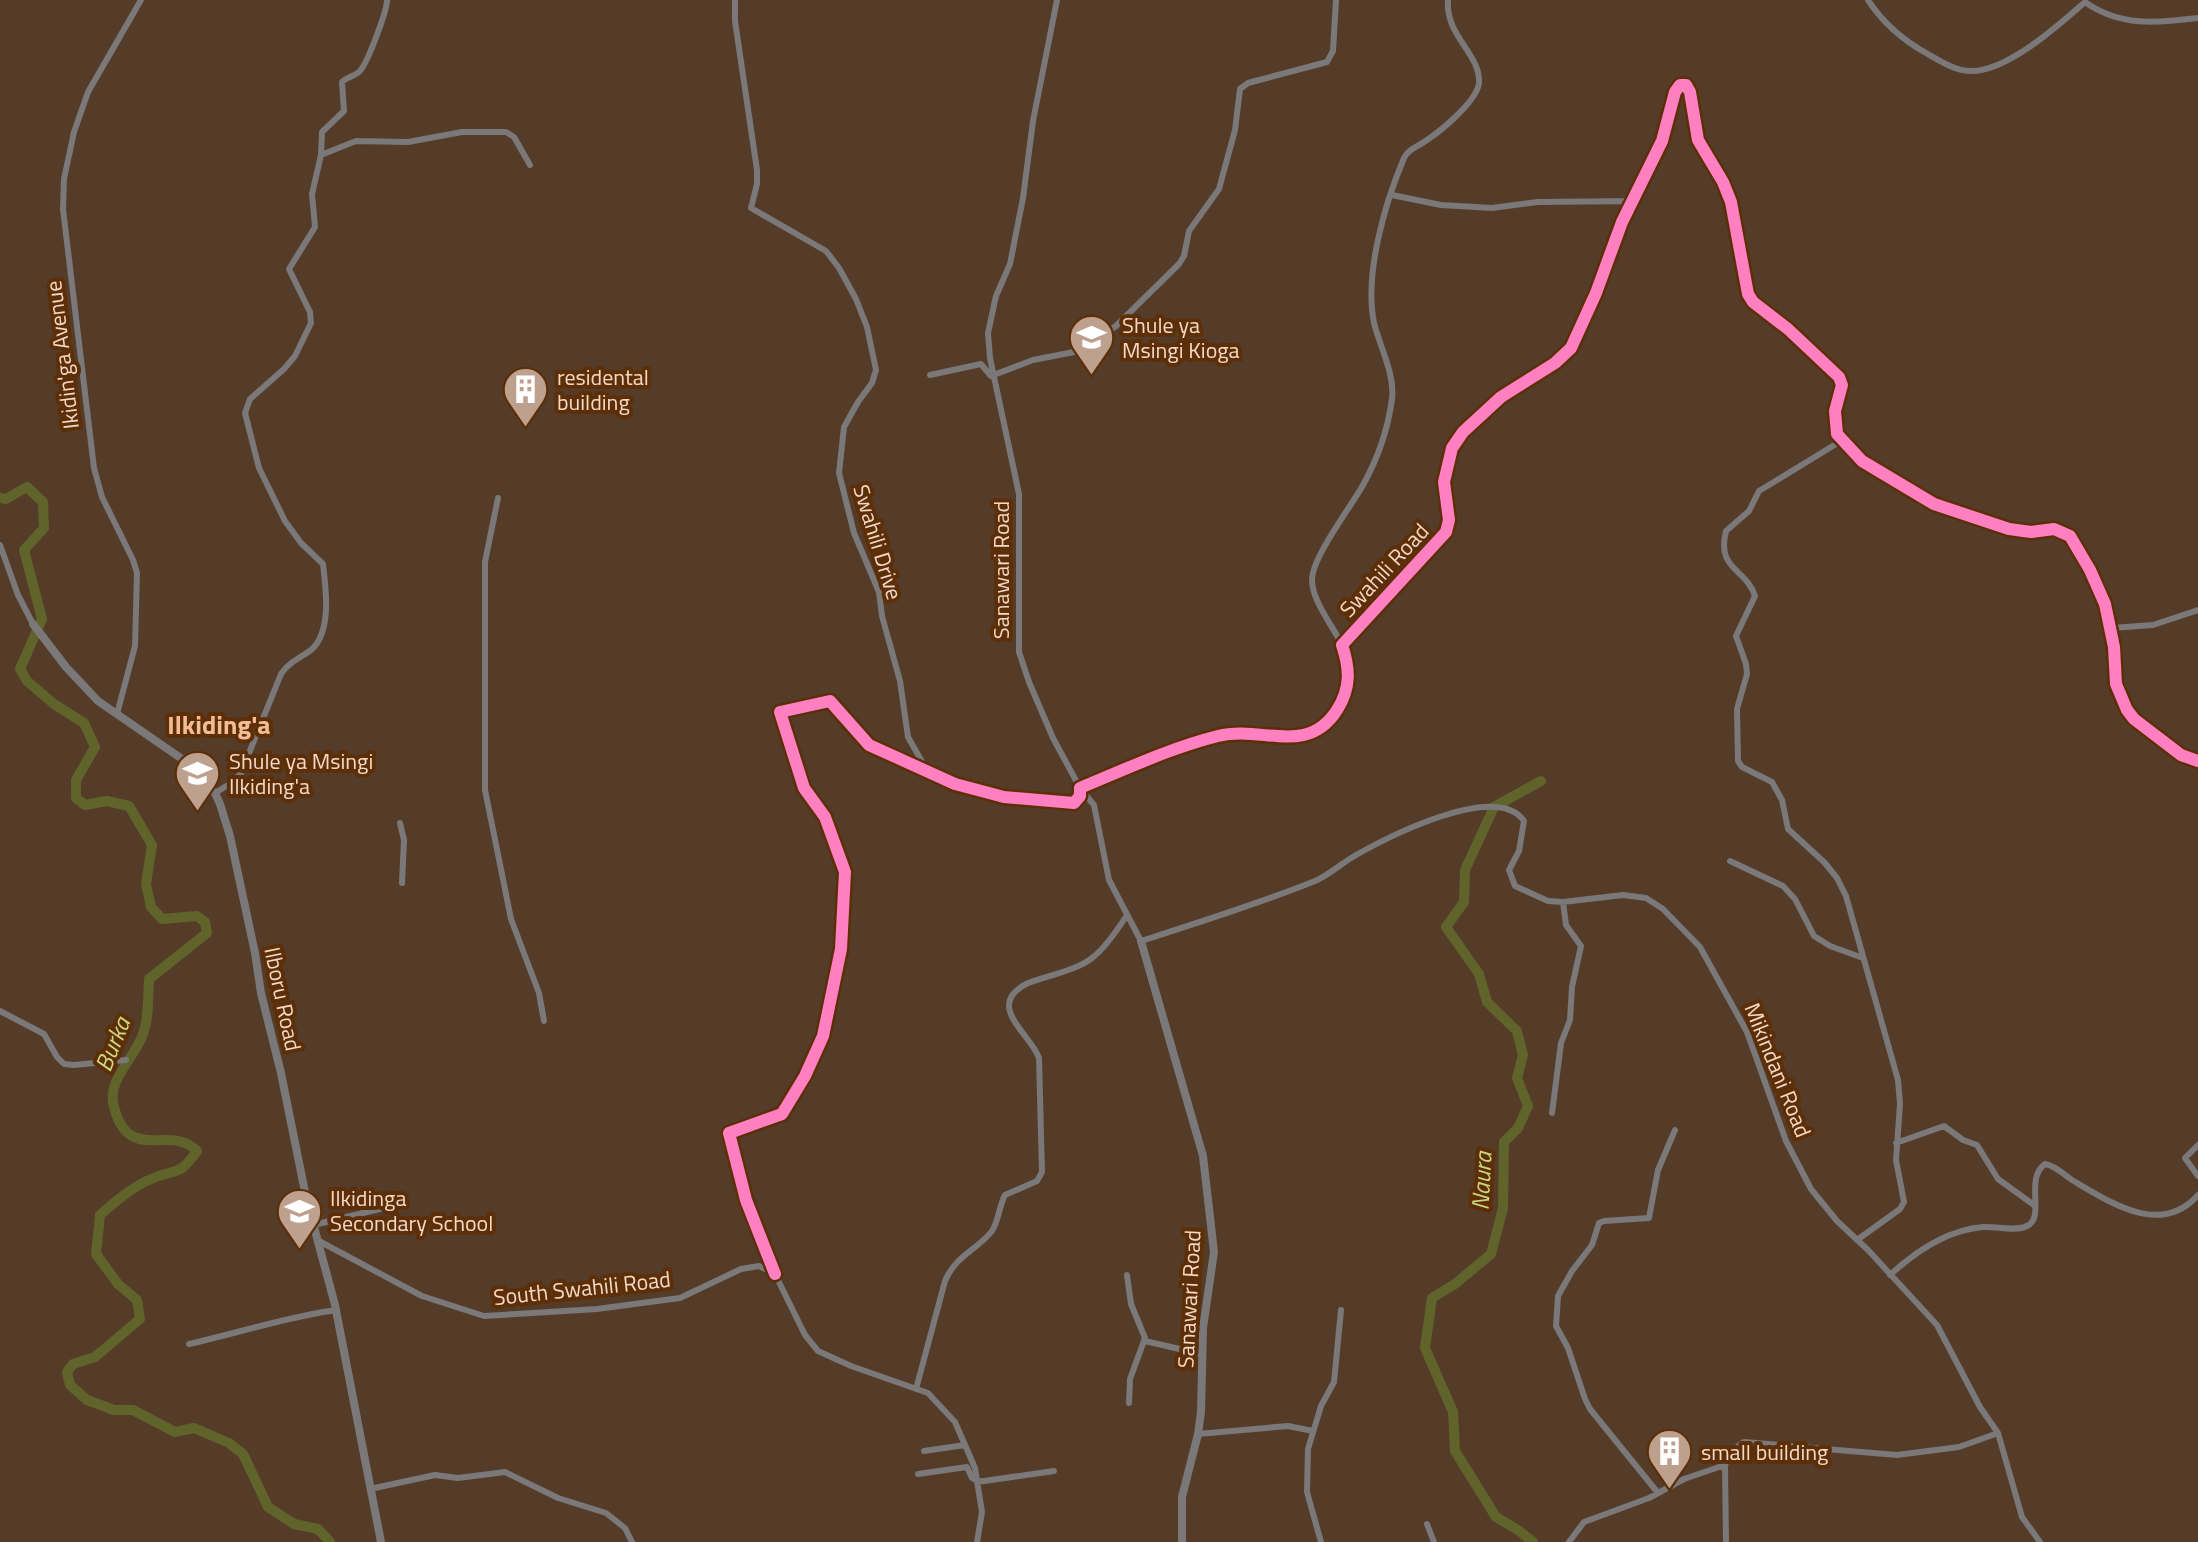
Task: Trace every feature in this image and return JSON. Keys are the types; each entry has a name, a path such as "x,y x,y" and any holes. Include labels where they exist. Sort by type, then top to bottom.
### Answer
{"street":[{"name":"Ikidin'ga Avenue","path":"117,714 135,646 137,573 102,497 94,468 63,193 74,132 88,92 141,0"},
{"path":"215,793 241,773 281,674 289,664 314,647 324,629 323,564 301,543 285,521 259,468 245,413 250,399 295,356 311,323 310,312 289,269 315,227 312,189 321,155 322,132 344,111 342,82 359,72 369,57 386,13 387,0"},
{"name":"Swahili Drive","path":"735,0 735,21 757,170 751,208 826,251 856,299 872,346 876,370 872,383 844,427 839,473 856,540 880,597 882,616 900,681 908,737 927,770"},
{"name":"Sanawari Road","path":"1057,0 1033,121 1010,264 996,296 988,333 991,376 1019,494 1019,652 1047,724 1080,788 1094,805 1109,880 1141,941 1203,1156 1214,1252 1201,1354 1203,1392 1198,1434 1182,1497 1182,1542"},
{"path":"930,375 981,364 991,376 1033,360 1074,352 1116,326 1184,256 1189,231 1219,189 1235,130 1240,89 1248,83 1327,62 1333,51 1336,0"},
{"path":"1342,645 1315,594 1312,580 1321,554 1372,467 1387,429 1392,387 1374,320 1371,287 1380,235 1407,152 1429,139 1459,113 1477,92 1479,85 1476,68 1450,24 1448,0"},
{"path":"1868,0 1888,25 1914,46 1954,68 1972,71 2011,59 2084,1 2107,15 2133,22 2198,18"},
{"name":"Swahili Road","path":"775,1274 746,1200 729,1133 782,1114 805,1076 823,1036 841,949 845,872 825,817 804,788 780,712 830,701 869,745 955,784 1004,797 1074,803 1080,796 1080,788 1178,746 1233,732 1285,737 1312,733 1326,724 1341,702 1349,671 1342,645 1446,532 1449,520 1444,495 1446,466 1452,448 1463,432 1511,389 1555,363 1571,348 1633,201 1662,141 1675,92 1684,83 1690,92 1698,140 1731,202 1748,294 1753,302 1788,329 1839,377 1842,385 1835,423 1841,441"},
{"path":"321,155 356,141 408,142 462,132 503,132 512,135 530,165"},
{"path":"1392,195 1441,205 1492,208 1538,202 1633,201"},
{"path":"1857,1240 1903,1206 1896,1166 1900,1104 1898,1080 1849,904 1837,878 1824,862 1791,834 1782,800 1772,782 1742,767 1738,761 1737,702 1747,674 1736,636 1755,596 1751,586 1729,564 1725,549 1726,531 1749,511 1759,491 1841,441 1862,461 1934,504 2009,529 2031,532 2054,529 2070,536 2099,588 2111,628 2116,684 2127,710 2134,719 2181,755 2197,762"},
{"path":"498,498 485,562 486,797 511,919 539,993 544,1021"},
{"name":"Ilboru Road","path":"0,545 18,595 33,624 84,687 185,761 215,793 230,836 261,993 313,1225 336,1310 381,1542"},
{"path":"2111,628 2153,625 2198,610"},
{"name":"Mikindani Road","path":"1141,941 1260,903 1318,880 1358,854 1425,822 1489,807 1512,810 1524,821 1519,851 1509,870 1515,886 1548,901 1623,895 1646,898 1663,909 1700,947 1747,1032 1786,1141 1811,1189 1837,1221 1937,1325 1980,1407 1998,1433 2022,1517 2040,1542"},
{"path":"400,823 404,840 402,883"},
{"path":"1730,861 1783,886 1795,899 1814,936 1830,946 1863,958"},
{"path":"1552,1113 1561,1043 1570,1020 1572,987 1581,946 1566,925 1563,902"},
{"path":"916,1389 945,1281 952,1268 991,1232 1005,1195 1037,1181 1042,1172 1039,1058 1034,1046 1011,1017 1012,998 1021,986 1082,966 1097,957 1127,915"},
{"path":"0,1011 44,1034 64,1064 126,1060"},
{"path":"1896,1143 1944,1126 1963,1140 1977,1145 1998,1179 2034,1205"},
{"path":"1658,1493 1590,1409 1555,1322 1558,1296 1592,1245 1599,1223 1649,1218 1658,1170 1675,1130"},
{"path":"2198,1145 2185,1158 2198,1176"},
{"path":"1890,1275 1915,1253 1954,1233 1984,1227 2026,1227 2036,1216 2036,1178 2045,1164 2054,1166 2090,1191 2134,1211 2170,1215 2187,1206 2198,1195"},
{"path":"313,1225 388,1207"},
{"name":"South Swahili Road","path":"317,1240 422,1296 484,1316 597,1309 680,1298 741,1269 759,1266 775,1274"},
{"path":"775,1274 805,1335 818,1351 928,1393 955,1422 975,1468 982,1512 977,1542"},
{"path":"1127,1275 1131,1304 1145,1341 1130,1379 1129,1403"},
{"path":"189,1344 291,1316 336,1310"},
{"path":"1321,1542 1307,1492 1309,1444 1334,1382 1341,1310"},
{"path":"1145,1341 1201,1354"},
{"path":"1198,1434 1288,1426 1313,1431"},
{"path":"1726,1542 1725,1465 1732,1451 1744,1442 1897,1455 1959,1447 1998,1433"},
{"path":"924,1451 965,1445"},
{"path":"1569,1542 1584,1522 1725,1465"},
{"path":"918,1474 967,1467 976,1481 1054,1471"},
{"path":"370,1489 435,1475 458,1478 505,1472 558,1498 606,1513 625,1528 632,1542"},
{"path":"1427,1524 1434,1542"}],"waterway":[{"name":"Burka","path":"0,498 6,499 27,487 43,502 44,528 24,550 42,619 20,669 27,681 54,704 84,723 95,747 76,780 76,798 85,805 107,801 129,806 152,845 146,884 151,907 162,919 197,916 205,922 207,933 149,979 145,1028 118,1078 113,1097 121,1124 130,1134 140,1139 175,1140 197,1151 177,1171 137,1186 100,1215 96,1254 118,1284 137,1300 140,1319 95,1357 73,1364 67,1372 70,1385 87,1400 114,1410 133,1410 175,1432 194,1428 229,1443 243,1454 268,1507 294,1524 318,1529 330,1542"},
{"name":"Naura","path":"1533,1542 1496,1517 1455,1451 1453,1412 1425,1348 1432,1298 1455,1284 1491,1254 1503,1208 1504,1142 1518,1128 1528,1106 1517,1078 1523,1055 1517,1031 1487,1002 1479,974 1446,927 1464,902 1465,870 1494,807 1541,781"}],"cycle path":[{"path":"775,1274 746,1200 729,1133 782,1114 805,1076 823,1036 841,949 845,872 825,817 804,788 780,712 830,701 869,745 955,784 1004,797 1074,803 1080,796 1080,788 1200,741 1235,734 1298,736 1325,724 1342,702 1347,686 1348,670 1342,645 1446,532 1449,520 1444,482 1452,448 1463,432 1501,397 1555,363 1571,348 1596,293 1622,222 1662,141 1675,92 1680,85 1686,85 1690,92 1698,140 1731,202 1748,294 1753,302 1788,329 1839,377 1842,385 1835,411 1837,434 1862,461 1934,504 2009,529 2031,532 2054,529 2070,536 2105,604 2114,647 2116,684 2127,710 2134,719 2181,755 2198,761"}],"place":[{"name":"Shule ya Msingi Kioga","path":"1091,377"},
{"name":"residental building","path":"526,429"},
{"name":"Shule ya Msingi Ilkiding'a","path":"198,813"},
{"name":"Ilkidinga Secondary School","path":"299,1250"},
{"name":"small building","path":"1670,1491"}],"district":[{"name":"Ilkiding'a","path":"219,724"}]}
